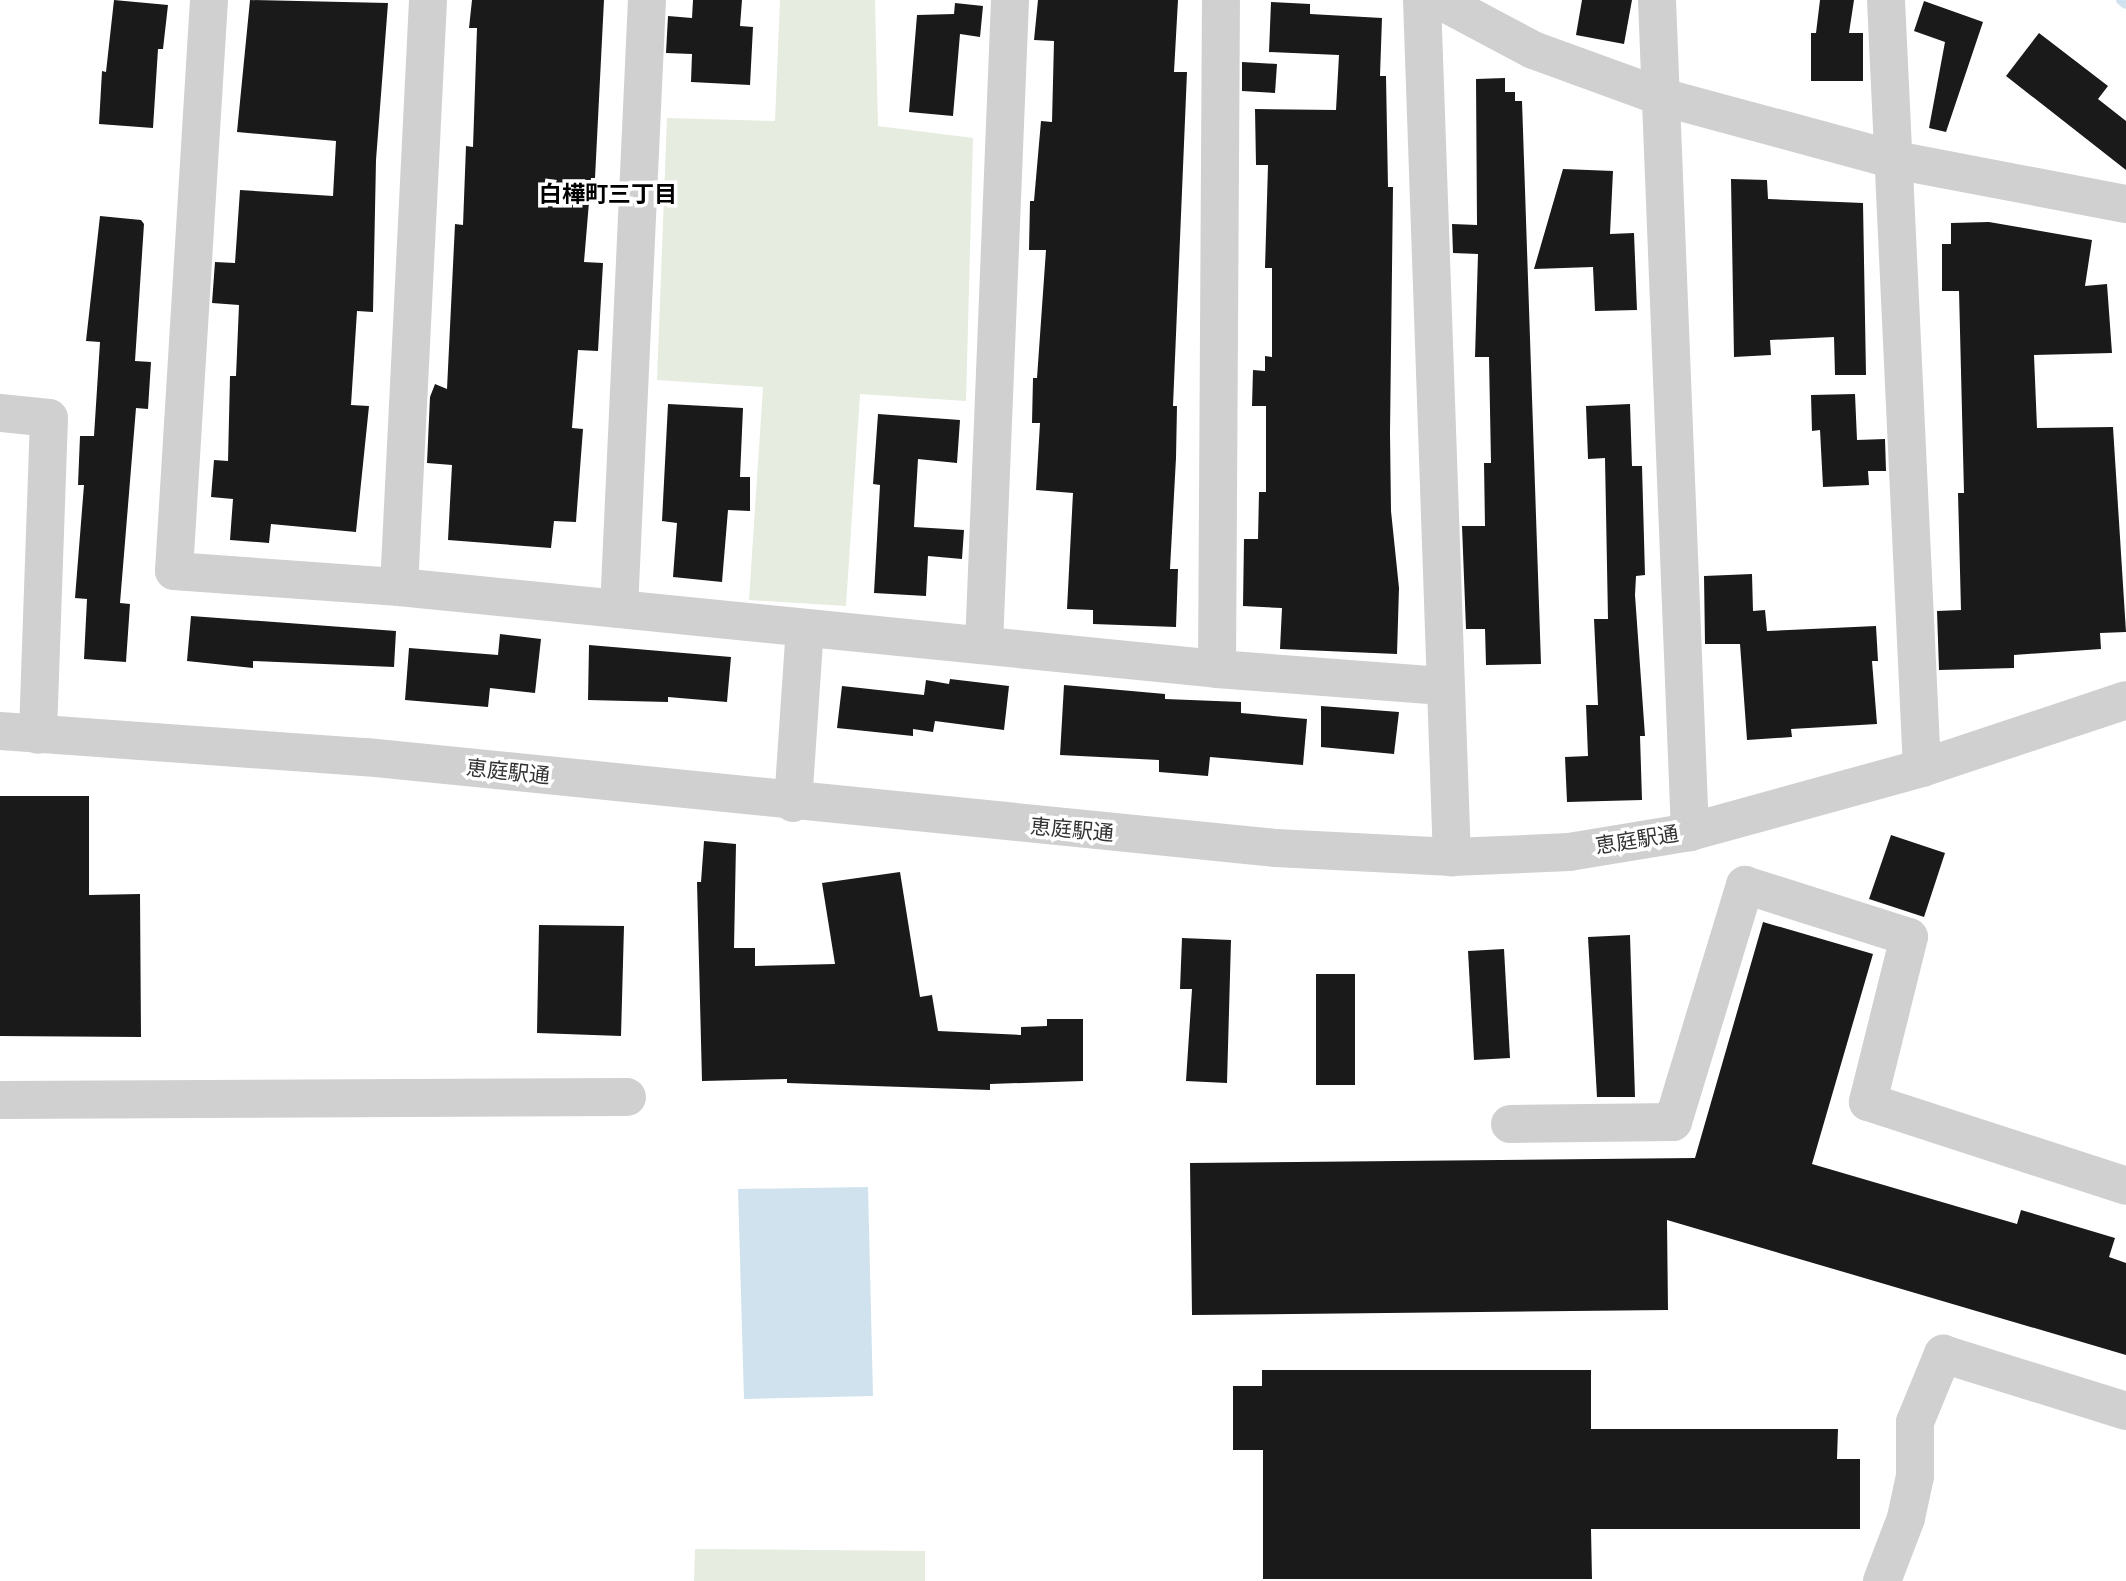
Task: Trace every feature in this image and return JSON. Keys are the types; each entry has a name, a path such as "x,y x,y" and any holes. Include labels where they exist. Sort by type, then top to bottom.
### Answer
{"street":[{"path":"209,0 174,571 399,587 1217,669 1443,686"},
{"path":"399,587 428,0"},
{"path":"619,609 647,0"},
{"path":"984,645 1010,0"},
{"path":"1217,669 1222,0"},
{"path":"1422,0 1443,686 1452,857"},
{"path":"1439,0 1534,50 1662,97 1895,160 2126,204"},
{"path":"1657,0 1690,832"},
{"path":"1885,0 1895,160 1922,768"},
{"path":"0,413 49,418 38,734"},
{"path":"793,803 805,628"},
{"name":"恵庭駅通","path":"0,731 366,757 793,803 1276,848 1452,857 1569,852 1690,832 1922,768 2126,700"},
{"path":"1510,1124 1673,1122 1745,885 1909,937 1868,1102 2126,1186"},
{"path":"0,1100 627,1097"},
{"path":"1882,1581 1906,1518 1915,1476 1915,1422 1944,1354 2126,1411"}],"shaded area":[{"path":"780,0 875,0 878,126 973,138 966,401 860,394 846,606 749,600 763,387 657,380 667,118 775,121"},
{"path":"695,1549 925,1551 925,1581 694,1581"}],"water":[{"path":"868,1187 873,1396 744,1399 738,1189"}],"building":[{"path":"114,0 168,5 163,49 158,49 153,128 99,124 102,71 106,72"},
{"path":"250,0 388,3 376,160 373,312 357,311 351,405 369,406 356,532 271,524 269,543 230,540 233,499 211,497 214,460 228,461 230,376 236,376 239,305 212,303 215,262 235,263 240,190 333,196 336,141 237,132"},
{"path":"472,0 604,0 595,178 591,178 584,262 603,263 598,351 578,350 572,428 583,429 576,522 554,521 551,548 448,540 452,465 427,463 430,397 435,384 447,389 455,224 463,225 466,146 473,147 477,28 469,28"},
{"path":"693,0 742,0 740,26 753,27 750,85 691,82 692,54 666,53 668,16 692,18"},
{"path":"1038,0 1178,0 1174,72 1187,72 1173,406 1177,406 1170,569 1178,569 1176,627 1093,624 1093,610 1067,609 1073,493 1036,490 1040,423 1032,423 1033,378 1037,378 1046,250 1029,250 1030,201 1034,201 1041,121 1052,122 1054,41 1034,40"},
{"path":"1582,0 1632,0 1624,44 1576,35"},
{"path":"1820,0 1854,0 1849,33 1863,33 1863,81 1811,81 1811,33 1816,33"},
{"path":"1924,1 1983,22 1946,132 1929,128 1945,42 1914,31"},
{"path":"1271,2 1310,4 1310,14 1382,18 1380,76 1386,76 1388,187 1393,187 1390,433 1391,511 1399,588 1397,654 1280,649 1282,608 1243,606 1244,539 1258,539 1259,492 1266,492 1266,406 1252,406 1253,370 1265,371 1265,356 1272,357 1272,268 1265,268 1268,165 1256,165 1255,109 1336,110 1339,55 1269,52"},
{"path":"955,3 983,6 980,37 960,34 953,116 909,112 917,15 954,14"},
{"path":"2039,33 2108,86 2098,99 2126,121 2126,170 2006,76"},
{"path":"1242,62 1277,64 1275,93 1242,91"},
{"path":"1505,78 1505,92 1515,92 1515,101 1522,101 1541,664 1486,665 1485,629 1466,629 1462,526 1485,526 1484,463 1491,463 1489,357 1475,357 1478,254 1453,253 1452,224 1477,225 1476,79"},
{"path":"1563,169 1613,171 1610,234 1634,233 1637,310 1595,311 1593,267 1534,269"},
{"path":"1731,179 1767,180 1768,199 1863,203 1866,375 1835,375 1834,337 1770,340 1771,355 1734,357"},
{"path":"100,216 141,220 144,224 135,361 151,362 148,409 136,408 120,603 130,604 126,662 84,659 87,599 75,598 84,485 78,485 80,436 94,436 100,342 86,341"},
{"path":"1989,222 2092,240 2085,286 2107,284 2112,353 2034,355 2037,428 2113,427 2126,632 2100,633 2101,649 2014,655 2014,668 1939,670 1937,611 1961,610 1958,493 1964,493 1959,291 1942,291 1942,244 1951,244 1951,223"},
{"path":"1855,394 1857,440 1885,439 1886,471 1868,471 1869,485 1823,487 1820,430 1812,431 1811,395"},
{"path":"668,404 743,408 740,477 750,477 750,511 728,510 722,582 673,577 677,523 662,521"},
{"path":"1630,404 1632,466 1642,466 1645,575 1636,576 1635,595 1645,736 1640,736 1642,800 1567,802 1565,757 1588,756 1586,705 1598,705 1594,619 1608,619 1605,458 1588,459 1586,406"},
{"path":"878,414 960,420 957,463 918,459 914,527 964,530 962,559 928,556 926,596 874,593 880,485 873,484"},
{"path":"1752,574 1753,611 1765,610 1767,631 1876,626 1878,661 1872,661 1877,724 1791,729 1792,737 1747,740 1740,644 1705,644 1704,576"},
{"path":"191,616 396,631 394,667 253,661 253,668 187,661"},
{"path":"500,634 541,639 535,693 490,688 488,707 405,700 409,648 498,655"},
{"path":"589,645 731,657 727,702 668,697 668,702 588,700"},
{"path":"950,679 1009,686 1004,730 935,721 933,732 913,729 913,736 837,728 842,686 924,695 926,680 949,684"},
{"path":"1064,685 1165,694 1165,699 1241,702 1241,713 1307,719 1303,765 1210,757 1208,776 1159,772 1159,760 1060,755"},
{"path":"1321,706 1399,712 1394,754 1321,747"},
{"path":"0,796 89,796 89,895 140,894 141,1037 0,1036"},
{"path":"1891,835 1945,853 1924,917 1869,899"},
{"path":"704,841 736,844 734,948 755,948 755,966 835,964 822,883 900,872 920,997 932,995 938,1031 1021,1035 1021,1027 1047,1026 1047,1019 1083,1019 1083,1081 990,1084 990,1090 787,1083 787,1079 702,1081 697,882 701,882"},
{"path":"1763,922 1873,954 1812,1164 2017,1224 2021,1210 2115,1238 2109,1257 2126,1263 2126,1355 1667,1220 1668,1310 1192,1315 1190,1163 1695,1158"},
{"path":"539,925 624,926 621,1036 537,1033"},
{"path":"1630,935 1635,1097 1597,1097 1588,937"},
{"path":"1182,938 1231,940 1227,1083 1186,1081 1192,989 1180,989"},
{"path":"1504,949 1510,1058 1474,1060 1468,951"},
{"path":"1316,974 1355,974 1355,1085 1316,1085"},
{"path":"1262,1370 1591,1370 1591,1429 1838,1429 1837,1459 1860,1459 1860,1529 1591,1529 1592,1579 1263,1579 1263,1450 1233,1450 1233,1386 1262,1386"}],"waterway":[{"path":"2121,0 2126,4"}],"district":[{"name":"白樺町三丁目","path":"608,194"}]}
